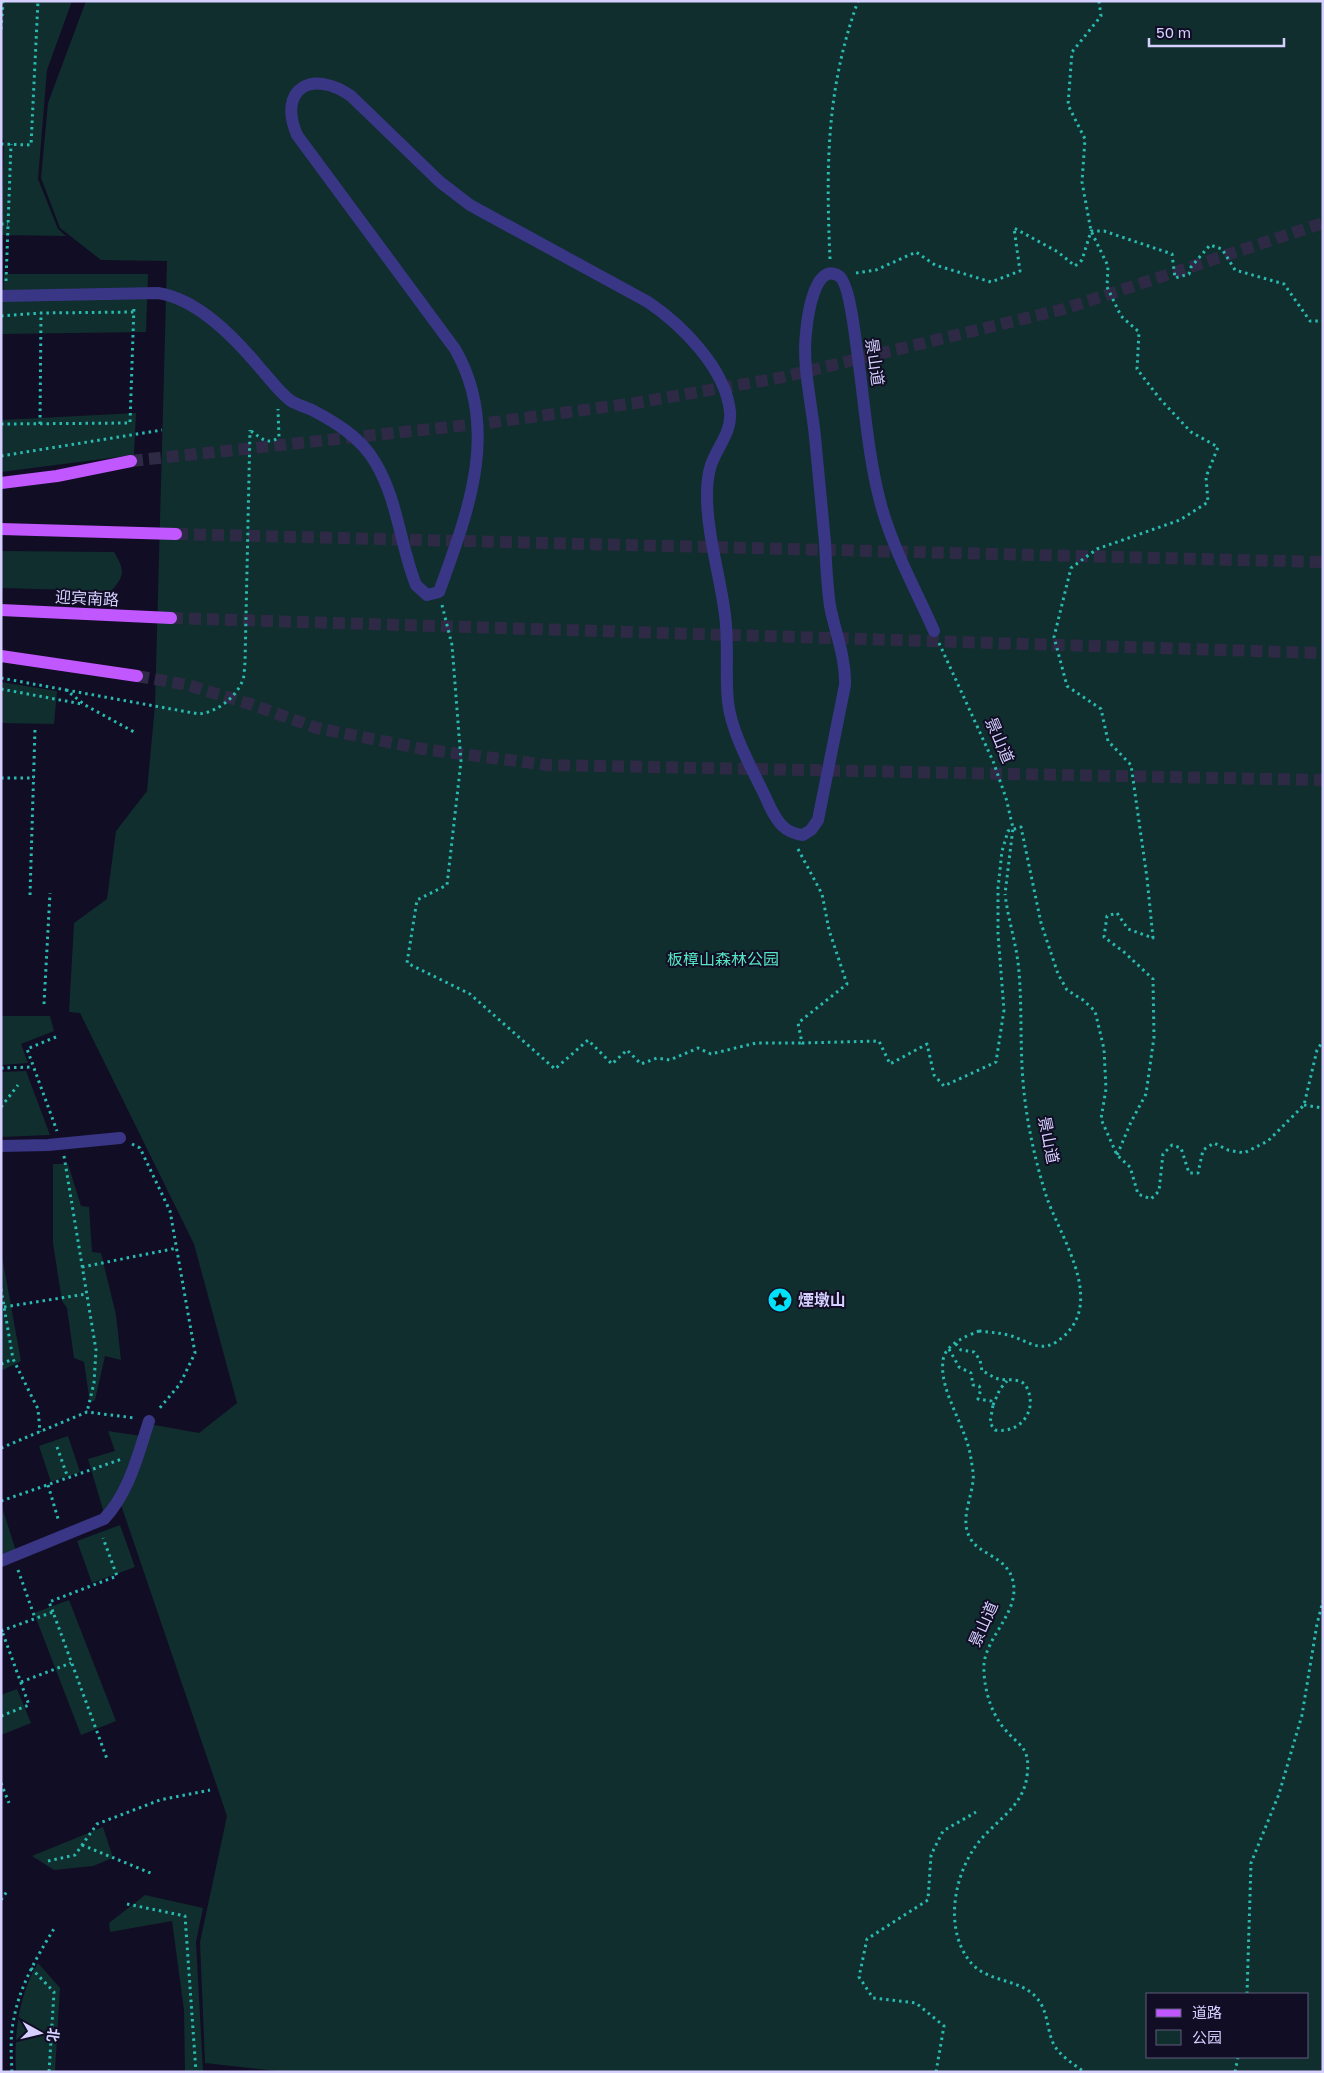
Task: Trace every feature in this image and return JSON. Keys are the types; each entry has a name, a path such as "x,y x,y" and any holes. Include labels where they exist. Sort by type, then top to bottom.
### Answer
{"main road":[{"path":"1,483 57,476 131,461"},
{"path":"1,528 176,534"},
{"name":"迎宾南路","path":"1,610 172,618"},
{"path":"1,656 137,676"}],"street":[{"path":"3,296 134,293 170,295 200,310 218,324 259,366 277,388 292,401 334,422 352,434 366,448 390,492 416,585 428,594 439,592 466,516 478,451 476,412 470,379 455,349 297,135 291,122 290,106 294,96 302,87 312,84 326,84 340,88 351,96 440,182 470,205 648,302 666,314 688,336 711,364 720,380 730,413 725,438 711,466 707,494 708,517 726,624 729,708 736,733 776,819 790,833 804,835 811,830 818,820 845,685 844,668 830,604 804,344 809,304 816,287 824,276 835,275"},
{"name":"景山道","path":"835,275 843,281 851,311 874,472 881,506 934,631"},
{"path":"1,1146 120,1138"},
{"path":"1,1560 104,1519 115,1507 135,1466 149,1421"}],"path":[{"path":"1,144 31,145 38,1"},
{"path":"858,1 846,34 835,80 829,132 828,212 835,275 876,270 916,252 935,265 991,282 1020,272 1014,228 1058,252 1074,266 1082,260 1091,231"},
{"path":"1099,1 1101,16 1072,52 1068,105 1085,139 1082,182 1091,231 1108,266 1108,288 1111,295 1121,316 1139,332 1136,369 1160,399 1191,432 1218,447 1206,477 1208,502 1180,520 1097,549 1071,568 1054,637 1067,686 1101,709 1108,740 1131,765 1148,878 1153,938 1128,929 1117,913 1107,916 1104,937 1154,979 1154,1037 1146,1094 1131,1122 1117,1155"},
{"path":"1,30 2,2"},
{"path":"11,144 3,316 42,313 134,312"},
{"path":"1,224 8,224"},
{"path":"1091,231 1104,231 1172,254 1175,278 1189,274 1191,267 1210,245 1222,249 1235,270 1284,284 1310,320 1323,321"},
{"path":"1,424 130,423 134,293"},
{"path":"40,424 42,295"},
{"path":"1,678 199,714 208,713 217,708 234,694 243,681 245,663 250,430 267,442 273,442 279,437 277,388"},
{"path":"1,456 162,430"},
{"path":"439,592 452,645 461,761 447,885 417,900 407,963 470,994 555,1069 588,1040 612,1064 627,1050 641,1064 657,1058 670,1060 698,1048 711,1054 756,1043 879,1041 890,1064 927,1044 934,1075 944,1086 996,1062 1004,1010 998,934 998,888 1002,851 1008,831 1021,827 1041,923 1058,974 1067,990 1083,1000 1095,1011 1104,1049 1106,1089 1101,1119 1117,1155 1130,1166 1138,1194 1151,1199 1159,1191 1163,1154 1172,1145 1181,1148 1189,1174 1198,1173 1203,1150 1214,1143 1228,1150 1244,1153 1268,1141 1304,1106 1317,1050 1323,1041"},
{"name":"景山道","path":"934,631 992,761 1006,798 1013,828 1005,894 1019,970 1023,1083 1034,1158 1050,1208 1065,1238 1078,1275 1081,1305 1076,1319 1065,1335 1054,1343 1038,1348 1008,1335 979,1331 955,1343 942,1358 946,1387 967,1439 973,1481 965,1528 971,1540 1007,1567 1013,1581 1012,1598 1008,1612 984,1662 989,1700 996,1717 1025,1750 1028,1762 1027,1778 1022,1793 1013,1808 982,1839 968,1859 959,1879 954,1921 962,1948 972,1964 988,1976 1022,1987 1033,1994 1040,2001 1045,2011 1053,2041 1062,2056 1084,2072"},
{"path":"1,689 85,705"},
{"path":"66,690 85,705 134,732"},
{"path":"30,895 35,729"},
{"path":"1,778 34,778"},
{"path":"790,833 822,894 829,930 847,984 798,1024 802,1043"},
{"path":"44,1004 50,894"},
{"path":"56,1037 27,1049 62,1143 96,1350 94,1383 86,1412"},
{"path":"1,1068 33,1067"},
{"path":"1,1107 18,1084"},
{"path":"1304,1106 1323,1108"},
{"path":"1,1448 86,1412 149,1421 180,1384 195,1352 170,1211 140,1148 120,1138"},
{"path":"82,1267 177,1248"},
{"path":"1,1289 13,1359 38,1409 40,1432"},
{"path":"4,1307 86,1294"},
{"path":"955,1343 961,1350 974,1352 980,1360 982,1371 997,1379 1019,1381 1027,1388 1030,1402 1028,1413 1023,1422 1013,1430 1005,1432 995,1430 990,1423 993,1405 1000,1389 1007,1380"},
{"path":"949,1349 959,1367 972,1373 973,1385 979,1386 981,1389 978,1399 990,1401 993,1405"},
{"path":"1,1364 13,1359"},
{"path":"57,1447 68,1478"},
{"path":"1,1494 2,1500 139,1453"},
{"path":"48,1485 64,1535"},
{"path":"103,1538 117,1576 49,1602 107,1759"},
{"path":"18,1570 35,1618"},
{"path":"1246,1993 1251,1863 1279,1794 1302,1715 1317,1624 1323,1601"},
{"path":"1,1716 29,1705 1,1631 53,1612"},
{"path":"21,1682 71,1663"},
{"path":"1,1784 9,1803"},
{"path":"48,1861 75,1854 97,1824 160,1800 210,1790"},
{"path":"936,2072 944,2026 916,2002 873,1998 859,1977 867,1939 928,1900 931,1856 943,1831 976,1812"},
{"path":"82,1845 153,1874"},
{"path":"1,1900 8,1890"},
{"path":"127,1904 185,1916 196,2072"},
{"path":"12,2072 11,2049 14,2018 31,1968 55,1927"},
{"path":"31,1968 54,1992 49,2072"},
{"path":"1235,2072 1238,2058"}],"green space":[{"path":"1,1 72,1 47,70 38,179 58,229 66,236 1,235 4,140 1,139"},
{"name":"板樟山森林公园","path":"86,1 1323,1 1323,2072 286,2072 205,2063 200,1942 227,1816 119,1499 149,1424 199,1433 237,1403 194,1244 80,1013 69,1012 74,923 107,899 116,831 147,791 155,705 167,261 101,260 60,228 41,178 48,103"},
{"path":"4,274 148,274 146,332 1,334 1,302 3,302"},
{"path":"136,413 134,455 1,472 1,420"},
{"path":"1,551 114,552 122,568 122,573 119,581 111,591 1,588"},
{"path":"1,682 57,691 54,724 1,723"},
{"path":"1,1016 50,1016 54,1031 21,1044 28,1063 1,1065"},
{"path":"26,1071 50,1135 1,1137 1,1072"},
{"path":"53,1164 68,1164 81,1206 89,1207 92,1252 101,1253 116,1315 121,1360 105,1356 95,1400 90,1403 84,1362 74,1358 67,1308 62,1301 53,1243"},
{"path":"1,1251 21,1361 1,1371"},
{"path":"108,1431 141,1436 133,1466 104,1513 88,1459 115,1451"},
{"path":"68,1436 80,1472 51,1482 39,1446"},
{"path":"1,1504 16,1551 1,1555"},
{"path":"120,1525 135,1567 92,1583 77,1541"},
{"path":"69,1600 116,1721 81,1735 34,1613"},
{"path":"17,1689 31,1723 1,1735 1,1695"},
{"path":"103,1827 113,1858 93,1866 54,1870 32,1856"},
{"path":"145,1895 203,1908 196,1942 203,2071 185,2072 184,2010 172,1921 110,1932 109,1923"},
{"path":"38,1963 60,1988 55,2072 16,2072 19,2016 26,1988"}],"tunnel":[{"path":"131,461 487,423 635,403 779,378 1064,309 1323,223"},
{"path":"176,534 1323,562"},
{"path":"171,618 1323,653"},
{"path":"137,676 188,685 250,704 317,728 423,749 547,765 1323,780"}],"place":[{"name":"煙墩山","path":"780,1300"}]}
